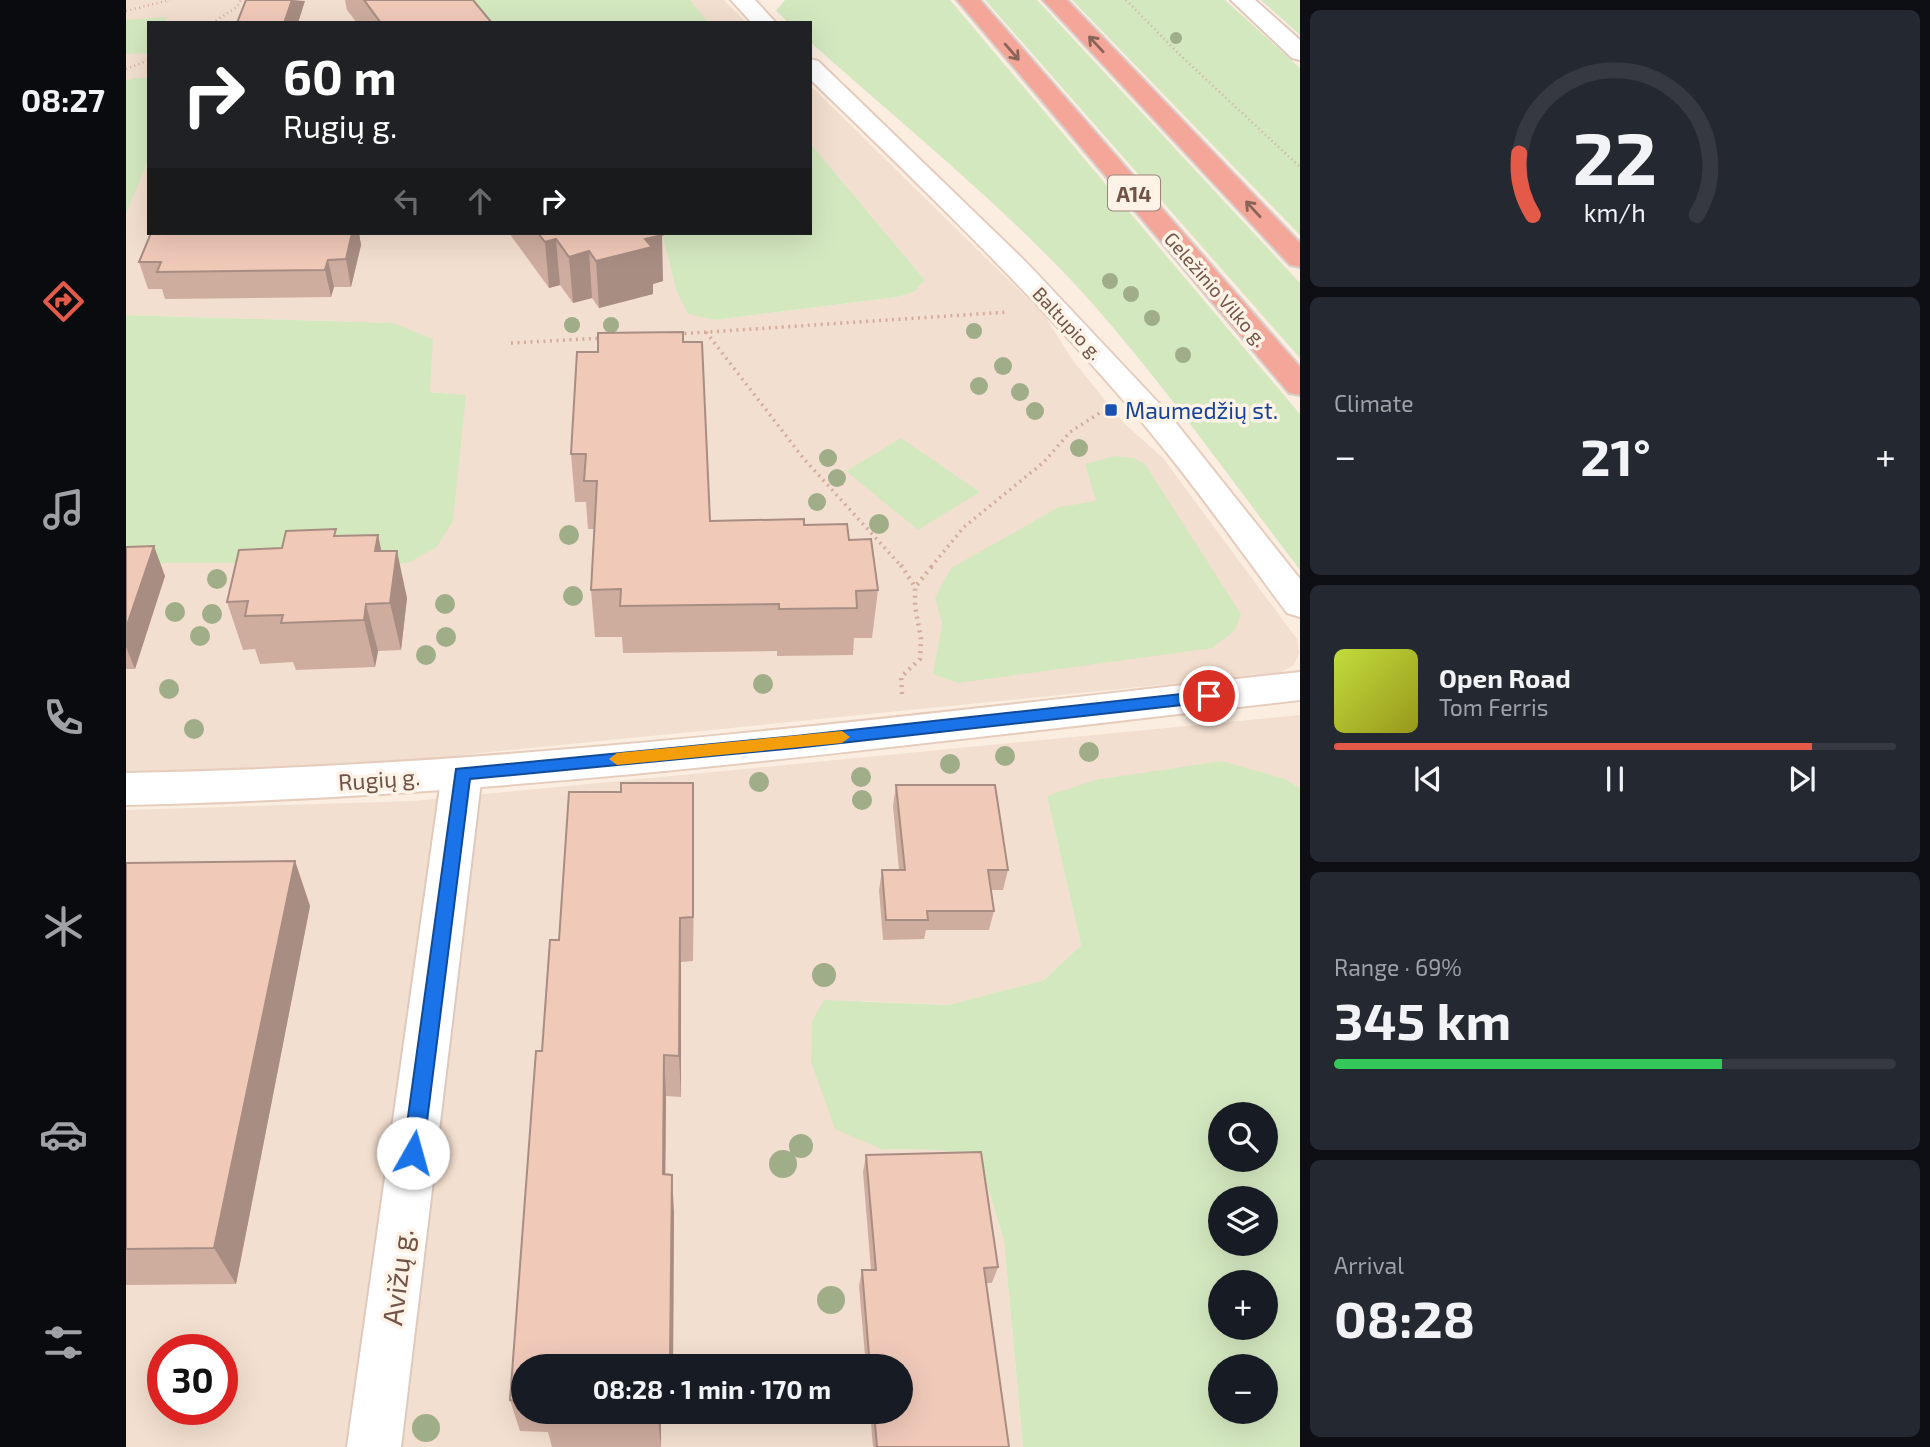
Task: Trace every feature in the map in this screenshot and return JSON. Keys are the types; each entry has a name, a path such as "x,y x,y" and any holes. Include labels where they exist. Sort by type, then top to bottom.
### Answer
{"highway":[{"name":"Geležinio Vilko g.","path":"968,0 1300,386"},
{"path":"1054,0 1300,259"}],"street":[{"path":"741,0 763,21"},
{"path":"1242,0 1300,53"},
{"name":"Baltupio g.","path":"812,68 980,230 1137,397 1185,454 1300,604"},
{"name":"Rugių g.","path":"126,789 241,788 462,773 902,730 1300,686"},
{"name":"Avižų g.","path":"374,1447 462,773"}],"path":[{"path":"126,11 170,0"},
{"path":"215,21 237,7 242,0"},
{"path":"1126,0 1180,55 1300,167"},
{"path":"126,69 147,61"},
{"path":"678,334 982,315 1050,303"},
{"path":"706,332 804,459 900,562 915,587 915,606 921,639 920,659 901,677 902,730"},
{"path":"512,343 608,338"},
{"path":"915,587 964,527 1044,462 1070,432 1108,407"}],"shaded area":[{"path":"126,0 454,0 472,21 147,21 147,78 126,81"},
{"path":"690,0 724,0 745,21 707,21"},
{"path":"812,87 1044,315 1074,362 1124,423 1163,458 1297,639 1299,653 1294,665 1280,673 381,763 239,773 126,773 126,563 466,395 430,392 393,323 126,315 126,214 147,164 147,235 662,235 676,290 715,320 898,297 914,292 925,280 812,145"},
{"path":"1300,715 1300,788 1285,779 1047,796 1081,945 1044,980 948,1005 862,1001 881,1149 942,1150 981,1164 1004,1241 1023,1447 126,1447 126,810 413,801"}],"green space":[{"path":"454,0 690,0 707,21 472,21"},
{"path":"785,0 950,0 1300,414 1300,570 1172,400 1091,302 990,201 812,44 812,21 787,21 776,11"},
{"path":"985,0 1037,0 1300,283 1300,358"},
{"path":"1072,0 1225,0 1300,68 1300,235"},
{"path":"1261,0 1300,0 1300,35"},
{"path":"167,17 166,21 147,21 147,53 126,54 126,20"},
{"path":"147,78 147,164 126,214 126,81"},
{"path":"812,145 925,280 914,292 898,297 715,320 688,314 676,290 662,235 812,235"},
{"path":"126,315 393,323 433,339 430,392 466,395 453,521 437,547 408,563 126,563"},
{"path":"901,438 980,492 918,530 846,471"},
{"path":"1115,456 1134,458 1145,464 1241,614 1235,630 1213,648 958,683 933,674 942,624 935,597 951,568 1059,507 1096,501 1085,464"},
{"path":"1222,761 1285,779 1300,788 1300,1447 1023,1447 1004,1241 981,1164 942,1150 881,1149 835,1129 811,1062 812,1021 824,1000 948,1005 1044,980 1081,945 1047,796 1095,780"}],"building":[{"path":"246,0 292,0 285,21 238,21"},
{"path":"364,0 473,0 490,21 380,21"},
{"path":"150,235 352,235 346,259 328,260 325,270 157,272 161,262 139,262"},
{"path":"540,235 662,235 645,239 652,247 596,261 589,251 569,257 556,239 545,242"},
{"path":"683,332 683,342 702,342 710,521 804,519 804,525 847,524 849,540 871,539 878,590 856,591 857,608 779,609 779,604 620,606 621,589 591,590 597,481 584,481 586,454 571,454 577,352 598,352 598,333"},
{"path":"336,529 334,536 378,535 375,551 397,551 390,603 366,604 364,620 281,623 283,615 245,616 248,601 227,602 239,550 282,548 286,531"},
{"path":"154,546 126,628 126,547"},
{"path":"621,783 693,783 693,917 680,918 679,1056 664,1055 663,1174 672,1175 670,1354 513,1354 536,1051 542,1051 550,940 559,940 569,792 621,792"},
{"path":"896,785 995,785 1008,870 988,870 994,911 927,911 928,920 886,920 882,870 905,870"},
{"path":"295,861 214,1248 126,1249 126,863"},
{"path":"981,1152 998,1267 984,1268 1009,1447 877,1447 875,1424 913,1424 913,1354 869,1354 862,1270 876,1270 866,1155"}],"slow traffic":[{"path":"617,759 842,737"}],"place":[{"name":"Maumedžių st.","path":"1111,410"}],"route":[{"path":"413,1153 462,773 796,742 1209,696"}]}
